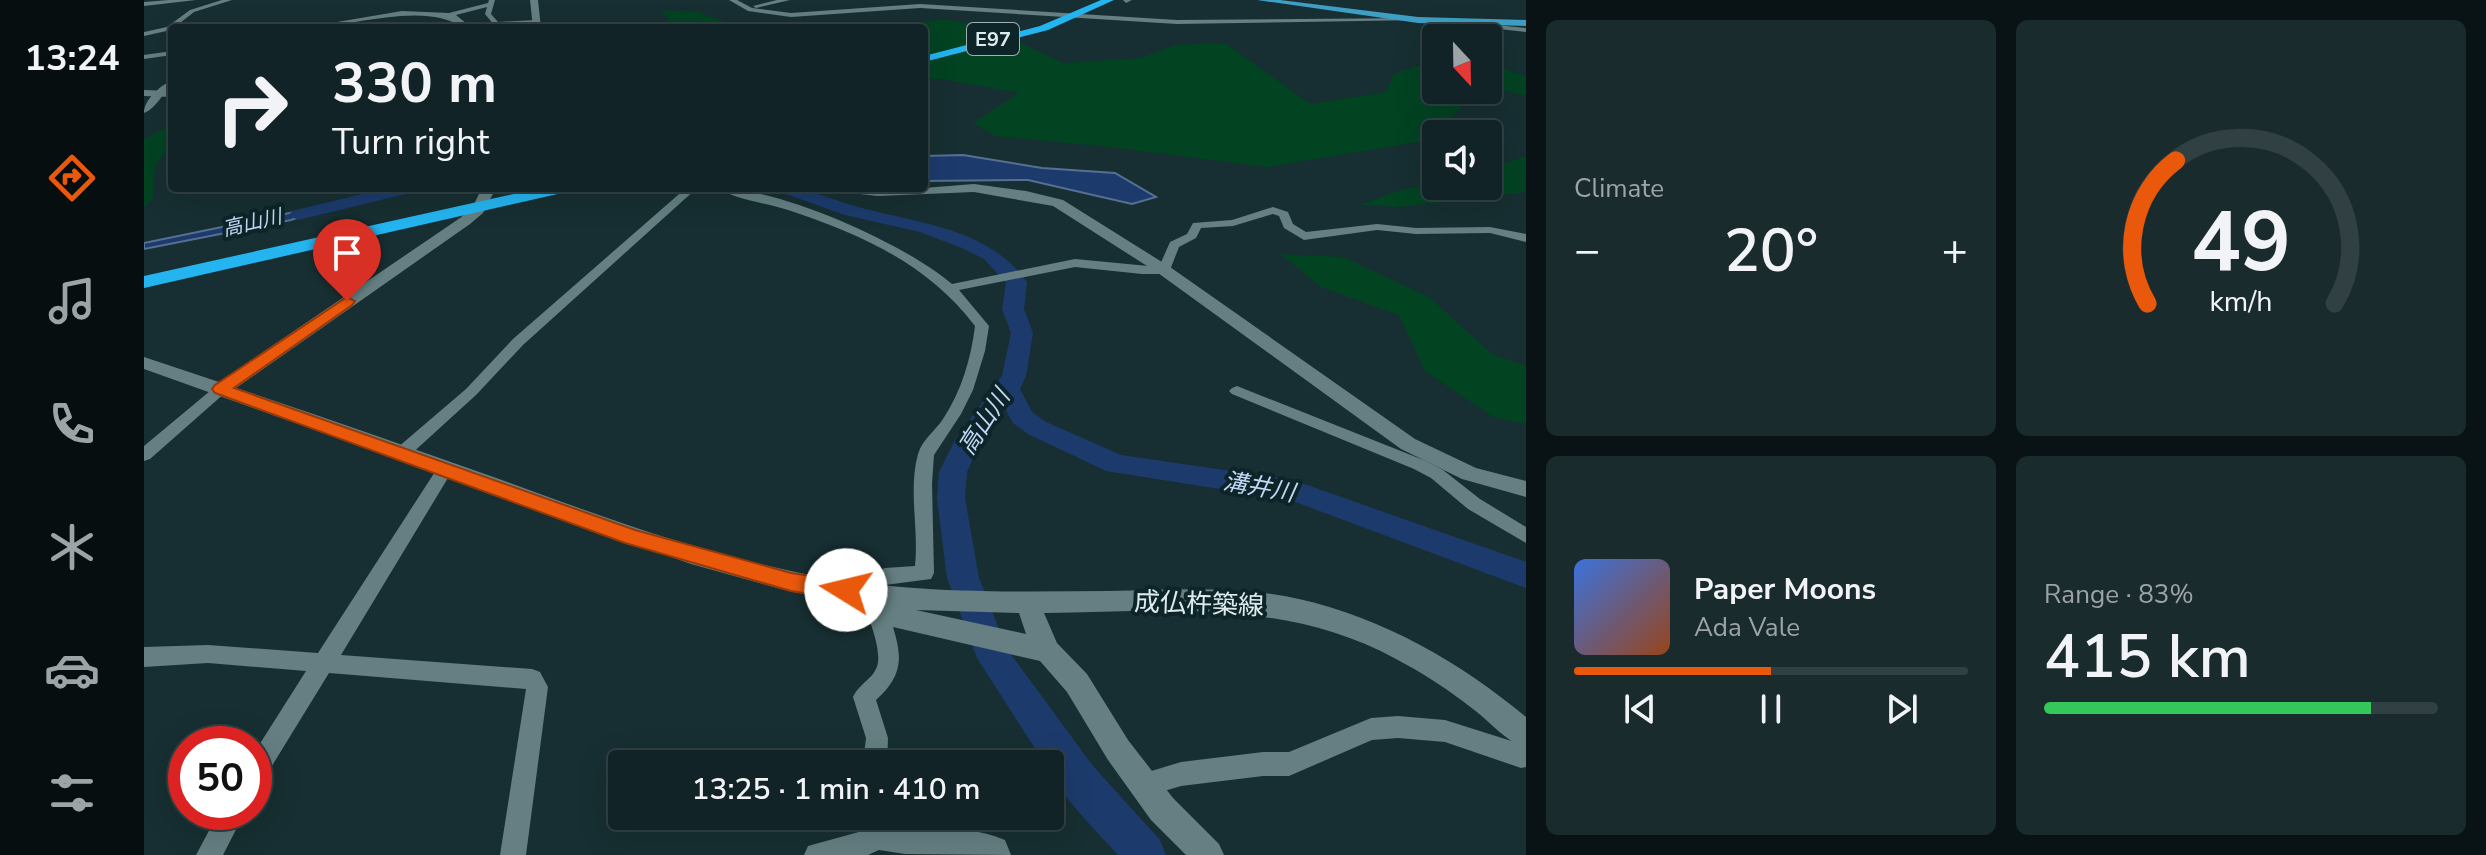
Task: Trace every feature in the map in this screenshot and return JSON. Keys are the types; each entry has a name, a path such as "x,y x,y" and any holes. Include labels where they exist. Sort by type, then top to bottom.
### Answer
{"highway":[{"path":"1061,18 1091,0"},
{"name":"E97","path":"928,56 1061,18 1098,0"},
{"name":"E97","path":"928,56 1019,36 1073,17 1109,0"},
{"path":"1019,36 1071,21 1124,0"},
{"path":"144,282 544,192"}],"main road":[{"path":"1261,0 1418,20 1526,23"}],"street":[{"path":"144,4 193,0"},
{"path":"174,24 192,11 229,0"},
{"path":"534,0 537,24"},
{"path":"732,0 742,8 791,15 920,6 1177,22 1418,20"},
{"path":"742,8 787,0"},
{"path":"492,2 488,14 496,24"},
{"path":"330,24 384,15 449,15 492,2"},
{"path":"435,6 470,10"},
{"path":"449,15 462,24"},
{"path":"1446,22 1526,30"},
{"path":"144,34 168,29"},
{"path":"144,57 168,54"},
{"path":"144,110 151,107 150,94 168,85"},
{"path":"928,190 974,188 1036,198 1058,203 1084,217 1164,270 1474,504 1526,536"},
{"path":"144,455 221,389 465,221 478,210 488,192"},
{"path":"403,452 471,392 518,342 687,192"},
{"path":"738,192 785,204 850,229 910,260 950,288 982,326 981,341 949,423 926,452 923,529 927,554 924,573 885,576 875,581 889,659 886,675 864,697 877,738 876,750"},
{"path":"1164,270 1174,245 1192,236 1197,225 1233,223 1273,210 1284,214 1288,226 1304,236 1377,227 1416,231 1490,230 1526,238"},
{"path":"950,288 1019,273 1095,262 1144,271 1164,270"},
{"name":"成仏杵築線","path":"144,363 403,452 633,537 877,604 934,601 1251,602 1317,614 1376,635 1445,671 1496,708 1526,735"},
{"path":"1237,391 1470,474 1526,489"},
{"path":"272,745 446,468"},
{"path":"1018,602 1037,631 1035,649"},
{"path":"877,604 952,630 1035,649 1077,683 1118,750 1162,809 1208,855"},
{"path":"144,657 208,654 532,679 537,687 513,855"},
{"path":"1144,785 1181,774 1289,764 1371,729 1398,727 1445,731 1526,755"},
{"path":"209,855 223,830"},
{"path":"817,855 864,844 876,830"},
{"path":"882,830 893,843 935,840 976,843 996,849 998,855"}],"green space":[{"path":"660,10 699,12 731,24 662,24 670,19"},
{"path":"943,19 986,27 1063,63 1141,58 1175,45 1225,43 1310,104 1386,92 1394,74 1422,64 1422,104 1464,104 1449,120 1422,120 1422,141 1267,167 995,136 973,123 1019,93 941,79 928,80 928,24 909,24"},
{"path":"1502,68 1526,76 1526,96 1502,90"},
{"path":"168,126 168,149 155,165 153,199 144,207 144,139"},
{"path":"1526,156 1526,192 1502,195 1502,164"},
{"path":"1422,186 1422,200 1458,200 1399,207 1360,205 1397,191"},
{"path":"1281,254 1343,257 1429,297 1492,354 1526,366 1526,424 1493,417 1425,371 1399,315 1321,287"}],"water":[{"path":"963,155 1042,168 1115,173 1156,197 1132,204 1028,180 928,181 928,156"},
{"path":"343,202 291,220 144,249 144,243"}],"waterway":[{"name":"高山川","path":"298,215 392,192"},
{"name":"高山川","path":"797,192 851,211 926,228 991,255 1017,282 1013,309 1022,333 1014,376 1008,389"},
{"name":"溝井川","path":"1008,389 1022,417 1037,428 1116,464 1293,490 1526,575"},
{"name":"高山川","path":"1008,389 969,438 953,472 951,498 963,578 994,658 1079,780 1145,855"}],"route":[{"path":"347,301 221,389 633,537 791,582 846,590"}]}
